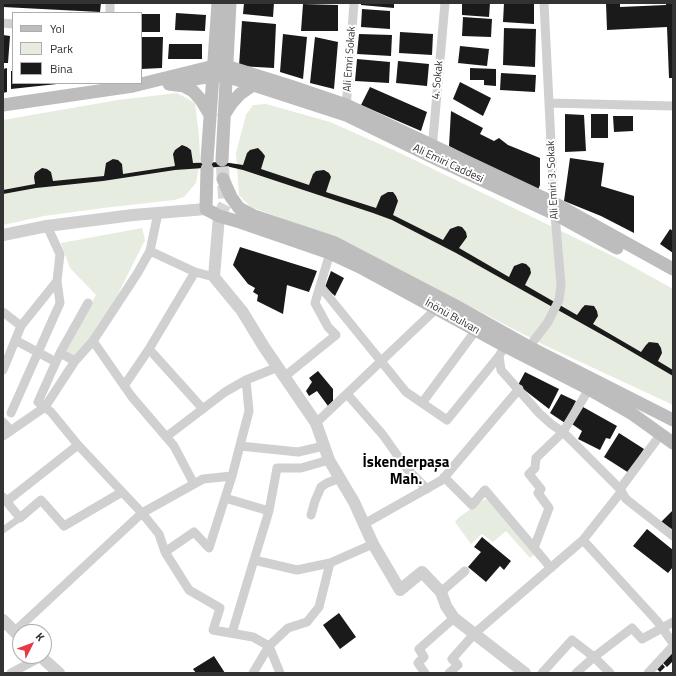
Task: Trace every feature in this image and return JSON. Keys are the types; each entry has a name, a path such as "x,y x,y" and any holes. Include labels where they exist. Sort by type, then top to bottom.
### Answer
{"main road":[{"path":"218,3 220,71"},
{"path":"206,209 207,165 217,116 220,71 230,3"},
{"path":"3,105 109,86 133,86 145,88 169,84 220,71"},
{"path":"133,86 220,71 290,86 346,110"},
{"name":"Ali Emiri Caddesi","path":"220,71 253,85 346,110 554,209 673,278"},
{"path":"169,84 184,86 193,91 217,116 222,160"},
{"path":"217,116 240,94 253,85"},
{"path":"223,178 231,197 239,208 335,244 449,302 529,347 673,420"},
{"name":"İnönü Bulvarı","path":"206,209 219,216 330,253 360,267 476,330 502,351 589,389 631,413 673,443"},
{"path":"554,209 673,269"}],"street":[{"name":"Ali Emri Sokak","path":"346,110 354,3"},
{"name":"4. Sokak","path":"432,152 445,3"},
{"name":"Ali Emiri 3. Sokak","path":"529,347 548,322 560,300 561,285 554,209 544,3"},
{"path":"549,103 673,106"},
{"path":"3,235 47,226 206,209"},
{"path":"3,422 7,433 45,407 75,361 93,341 137,274 150,251 158,213"},
{"path":"214,277 219,216"},
{"path":"11,413 60,303 57,281 60,254 47,226"},
{"path":"150,251 195,272 214,277 242,311 316,423 329,460 354,502 373,544 400,590 422,572 441,592 446,606 454,618 525,673"},
{"path":"166,437 225,392 246,380 281,372 336,335 328,327 315,303 330,253"},
{"path":"124,386 149,349 195,272"},
{"path":"3,370 21,326 57,281"},
{"path":"320,286 406,392 447,420 502,351"},
{"path":"88,303 60,354 38,402 52,412 78,445 142,513 159,534 165,552 189,590 220,608 213,630 253,637 269,646 280,673"},
{"path":"316,423 382,362 436,309"},
{"path":"3,312 21,326"},
{"path":"422,403 476,330"},
{"path":"16,340 56,362"},
{"path":"93,341 124,386 174,446 194,484"},
{"path":"149,349 203,409"},
{"path":"502,351 501,370 547,420 564,432 626,499 673,536"},
{"path":"60,354 75,361"},
{"path":"165,552 194,532 209,548 232,476 249,411 246,380"},
{"path":"364,524 442,480 519,389"},
{"path":"534,548 549,508 538,493 541,489 529,474 534,468 536,458 564,432 589,389"},
{"path":"347,394 382,435 407,469 427,489"},
{"path":"449,673 458,665 452,660 475,633 583,540 661,434"},
{"path":"20,518 5,499 78,445"},
{"path":"240,446 298,452 324,446"},
{"path":"232,633 269,511 277,468 301,468 329,460"},
{"path":"27,624 142,513 203,478 232,476"},
{"path":"444,477 472,505 485,490 551,568"},
{"path":"311,515 321,487 340,478"},
{"path":"3,530 41,500 64,526 122,492"},
{"path":"225,498 269,511"},
{"path":"583,540 673,643"},
{"path":"254,560 297,570 330,563 373,544"},
{"path":"253,673 269,646 288,628 307,622 319,607 330,563"},
{"path":"441,592 465,571"},
{"path":"425,673 418,663 424,657 419,649 454,618"},
{"path":"3,621 12,629"},
{"path":"576,673 632,628 642,639 673,622"},
{"path":"542,673 572,640 594,657 610,673"},
{"path":"648,673 673,646"},
{"path":"11,673 28,664"},
{"path":"49,664 60,673"}],"green space":[{"path":"177,93 195,103 199,136 200,158 196,183 184,197 174,200 44,216 3,225 3,120 118,100"},
{"path":"266,104 330,122 400,153 621,260 673,289 673,405 544,345 349,243 251,207 239,195 236,153 246,115 253,105"},
{"path":"142,228 145,240 116,298 89,340 74,357 65,351 96,295 70,268 61,243"},
{"path":"485,499 489,501 535,554 530,558 506,531 493,542 482,534 471,544 455,522 458,518"}],"building":[{"path":"3,3 101,3 100,12 3,7"},
{"path":"244,3 274,3 273,17 243,14"},
{"path":"361,3 394,3 394,8 361,5"},
{"path":"462,3 490,3 489,17 462,15"},
{"path":"504,3 534,3 534,24 503,22"},
{"path":"606,3 620,3 620,7 666,5 666,3 673,3 673,78 669,78 667,27 607,30"},
{"path":"303,4 338,5 338,31 301,31"},
{"path":"362,9 390,11 390,29 361,27"},
{"path":"176,13 206,15 205,31 175,30"},
{"path":"142,14 160,14 160,32 142,32"},
{"path":"463,17 492,19 491,37 462,36"},
{"path":"242,21 276,24 274,68 239,66"},
{"path":"504,28 536,29 535,67 503,65"},
{"path":"400,32 433,34 432,55 399,53"},
{"path":"283,34 307,37 303,79 280,72"},
{"path":"359,34 392,35 391,56 357,54"},
{"path":"3,35 10,36 8,63 3,63"},
{"path":"142,37 163,37 162,68 142,69"},
{"path":"315,37 338,42 334,89 310,83"},
{"path":"169,44 202,44 202,59 168,59"},
{"path":"460,46 489,49 487,66 458,63"},
{"path":"357,59 390,62 389,83 355,81"},
{"path":"398,61 429,64 427,86 396,83"},
{"path":"7,68 7,92 3,93 3,69"},
{"path":"470,68 496,69 496,86 484,85 484,80 470,80"},
{"path":"11,71 12,84 57,84 11,89"},
{"path":"501,73 536,75 535,92 500,90"},
{"path":"460,82 491,98 483,116 453,99"},
{"path":"370,87 427,112 421,131 361,105"},
{"path":"451,111 483,128 480,134 494,141 499,138 508,145 540,158 540,185 537,192 449,146"},
{"path":"565,114 584,115 586,151 565,152"},
{"path":"591,114 608,114 608,138 591,138"},
{"path":"613,116 633,116 633,131 614,132"},
{"path":"182,145 191,150 193,163 223,162 243,165 247,153 250,150 258,148 265,156 261,169 309,185 313,174 316,171 324,170 329,173 331,177 326,192 376,208 381,196 388,192 393,192 398,201 393,215 443,240 450,229 458,226 462,227 466,232 467,237 459,248 509,277 514,266 522,263 526,264 530,268 531,273 525,285 577,315 585,305 594,306 598,316 593,324 641,352 649,342 658,343 662,353 658,361 673,370 673,376 456,253 392,220 243,170 230,167 218,167 175,170 103,181 36,188 3,194 3,190 35,184 35,173 42,168 51,172 53,181 104,176 106,163 113,159 118,160 122,164 123,174 175,166 173,154 175,150"},
{"path":"570,158 604,163 601,186 634,196 634,233 601,216 564,201"},
{"path":"670,229 673,231 673,253 660,244"},
{"path":"240,247 317,271 309,292 287,285 283,314 257,301 258,295 253,292 255,288 248,284 233,265"},
{"path":"331,271 344,278 335,296 325,287"},
{"path":"318,371 333,389 333,401 328,406 317,391 309,396 306,391 312,382 309,378"},
{"path":"525,372 559,389 549,409 518,385"},
{"path":"561,394 576,401 565,423 550,413"},
{"path":"583,407 617,426 610,439 606,438 600,450 578,439 582,431 572,424"},
{"path":"619,433 644,449 629,473 604,457"},
{"path":"673,510 673,530 661,522"},
{"path":"647,529 673,550 673,567 668,573 633,546"},
{"path":"482,537 511,561 504,570 500,566 486,582 468,567 481,552 474,547"},
{"path":"339,613 356,637 340,649 323,625"},
{"path":"673,648 673,661 667,667 660,660"},
{"path":"214,656 225,673 196,673 193,669"},
{"path":"660,661 665,667 660,672 654,666"}],"tunnel":[{"path":"219,216 225,204 222,160"}],"district":[{"name":"İskenderpaşa Mah.","path":"406,472"}]}
